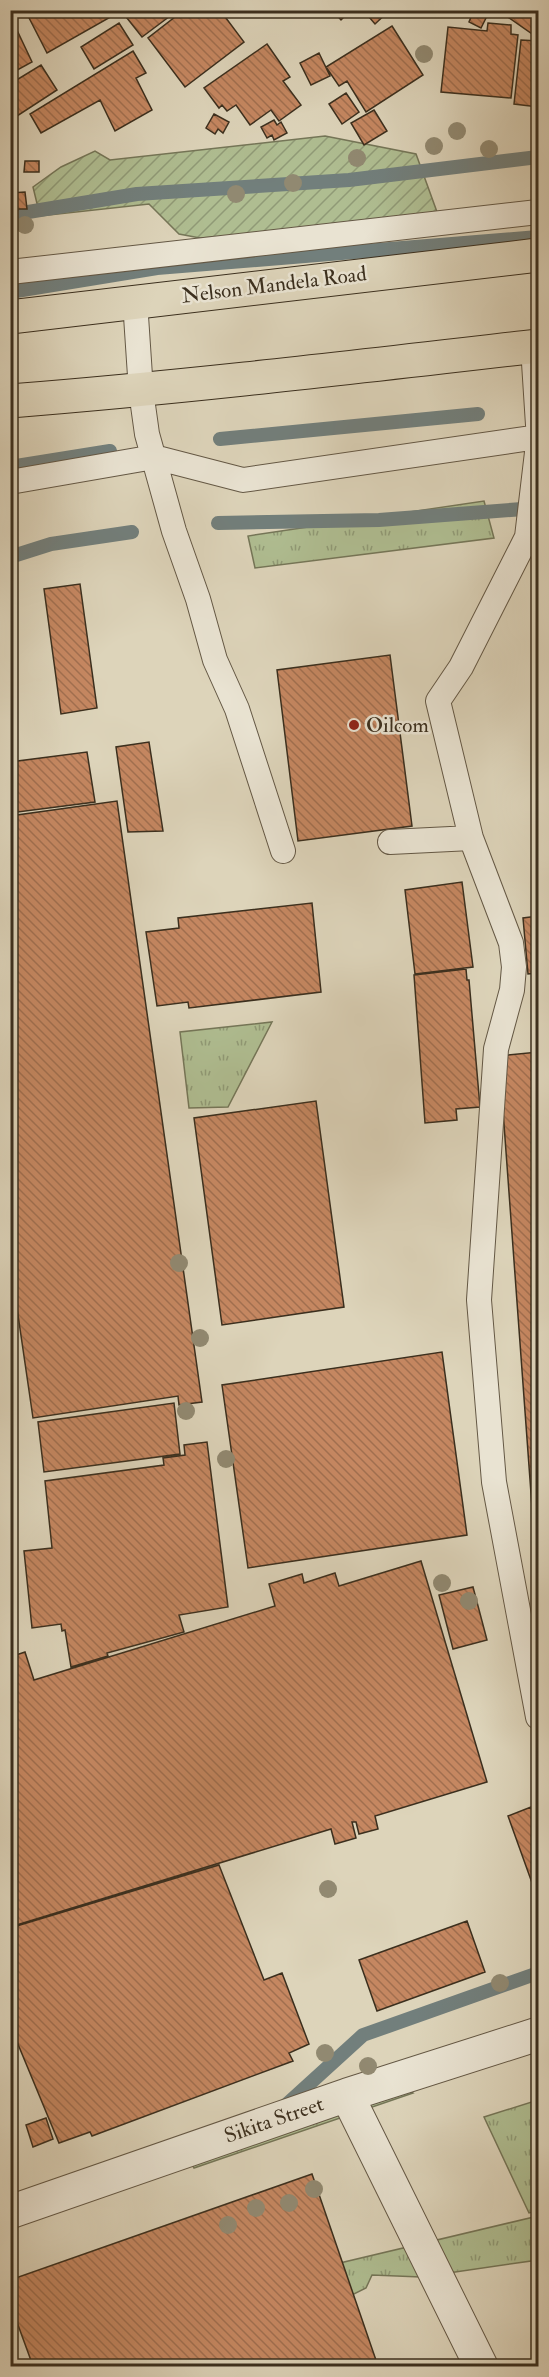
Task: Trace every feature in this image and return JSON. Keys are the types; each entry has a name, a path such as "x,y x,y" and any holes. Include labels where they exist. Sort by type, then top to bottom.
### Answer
{"main road":[{"name":"Nelson Mandela Road","path":"10,317 538,255"},
{"path":"10,401 141,391 536,347"}],"street":[{"name":"Sikita Street","path":"10,2212 347,2095 538,2034"},
{"path":"347,2095 481,2367"}],"lane":[{"path":"10,272 538,212"},
{"path":"135,301 141,391 147,434 174,531 198,599 215,660 237,709 283,852"},
{"path":"536,347 538,425"},
{"path":"10,482 154,457 243,480 538,437"},
{"path":"538,444 527,537 461,667 438,701 471,838 510,943 514,968 512,990 496,1049 479,1300 494,1482 538,1717"},
{"path":"390,842 471,838"}],"green space":[{"path":"325,136 416,154 437,212 276,233 200,238 179,234 149,204 40,216 33,187 61,167 95,151 110,160"},
{"path":"484,501 494,538 255,568 248,536"},
{"path":"272,1022 228,1107 189,1108 180,1032"},
{"path":"400,2084 413,2093 194,2168 190,2161"},
{"path":"538,2100 538,2211 529,2213 484,2117"},
{"path":"538,2216 538,2260 421,2277 372,2275 366,2288 344,2299 264,2281"}],"building":[{"path":"25,10 111,10 114,15 47,53"},
{"path":"137,10 178,10 142,37 127,18"},
{"path":"184,10 220,10 244,42 185,87 148,38"},
{"path":"244,10 256,10 248,16"},
{"path":"332,10 351,10 341,20"},
{"path":"363,10 390,10 375,24"},
{"path":"474,10 490,10 481,28 469,22"},
{"path":"503,10 538,10 538,38 502,13"},
{"path":"119,23 133,45 94,69 81,47"},
{"path":"488,23 511,25 511,34 518,35 511,98 441,92 448,27 487,31"},
{"path":"10,26 13,30 16,28 32,62 10,74"},
{"path":"392,26 423,75 366,112 347,81 339,86 326,67"},
{"path":"521,40 538,41 538,107 514,104"},
{"path":"267,44 290,77 283,81 301,105 279,121 271,110 250,125 236,105 227,111 222,105 219,108 204,88"},
{"path":"133,51 146,73 136,78 152,110 115,131 100,100 41,133 30,114"},
{"path":"319,53 330,76 311,85 300,63"},
{"path":"41,65 57,90 14,118 10,113 10,84"},
{"path":"346,93 359,112 342,124 329,104"},
{"path":"374,110 387,131 364,145 351,123"},
{"path":"214,114 229,122 223,133 218,129 215,134 206,128"},
{"path":"274,120 277,125 281,122 287,133 274,140 272,135 267,138 261,127"},
{"path":"10,132 14,135 15,164 10,170"},
{"path":"25,161 39,161 39,172 24,172"},
{"path":"25,192 27,209 18,209 17,212 10,213 10,193"},
{"path":"80,584 97,708 61,714 44,589"},
{"path":"390,655 412,826 298,841 277,670"},
{"path":"149,742 163,831 128,832 116,747"},
{"path":"87,752 95,802 10,813 10,762"},
{"path":"117,801 202,1402 179,1405 178,1396 33,1418 10,1260 10,816"},
{"path":"462,882 473,967 415,974 405,890"},
{"path":"312,903 321,992 189,1008 188,1002 157,1006 146,932 179,928 178,918"},
{"path":"538,916 538,973 528,974 523,918"},
{"path":"466,969 467,980 469,980 480,1107 456,1109 457,1120 425,1123 414,975"},
{"path":"538,1052 538,1589 499,1056"},
{"path":"316,1101 344,1307 222,1325 194,1118"},
{"path":"442,1352 467,1535 248,1568 222,1385"},
{"path":"174,1403 180,1454 44,1472 38,1422"},
{"path":"207,1442 228,1607 179,1615 184,1632 107,1653 108,1656 71,1667 65,1630 62,1631 61,1624 32,1628 24,1551 52,1548 45,1481 164,1465 163,1458 185,1455 184,1445"},
{"path":"421,1561 487,1782 375,1816 378,1829 359,1834 356,1822 352,1822 356,1838 335,1844 331,1829 10,1927 10,1657 25,1652 34,1680 275,1606 269,1584 302,1574 304,1583 335,1573 339,1586"},
{"path":"473,1587 487,1640 453,1649 439,1595"},
{"path":"531,1807 538,1828 538,1893 536,1894 508,1816"},
{"path":"219,1865 264,1980 282,1973 309,2044 289,2053 293,2061 92,2136 90,2132 59,2143 10,2025 10,1928"},
{"path":"467,1921 485,1972 377,2011 359,1960"},
{"path":"10,2113 17,2134 10,2136"},
{"path":"46,2118 53,2139 33,2147 26,2125"},
{"path":"312,2174 378,2366 33,2366 10,2303 10,2280"}],"waterway":[{"path":"10,215 137,194 349,180 538,157"},
{"path":"10,292 157,268 538,237"},
{"path":"220,439 478,414"},
{"path":"10,467 110,451"},
{"path":"218,523 379,520 536,508"},
{"path":"10,557 51,544 132,532"},
{"path":"285,2106 363,2035 538,1973"}],"place":[{"name":"Oilcom","path":"354,725"}]}
